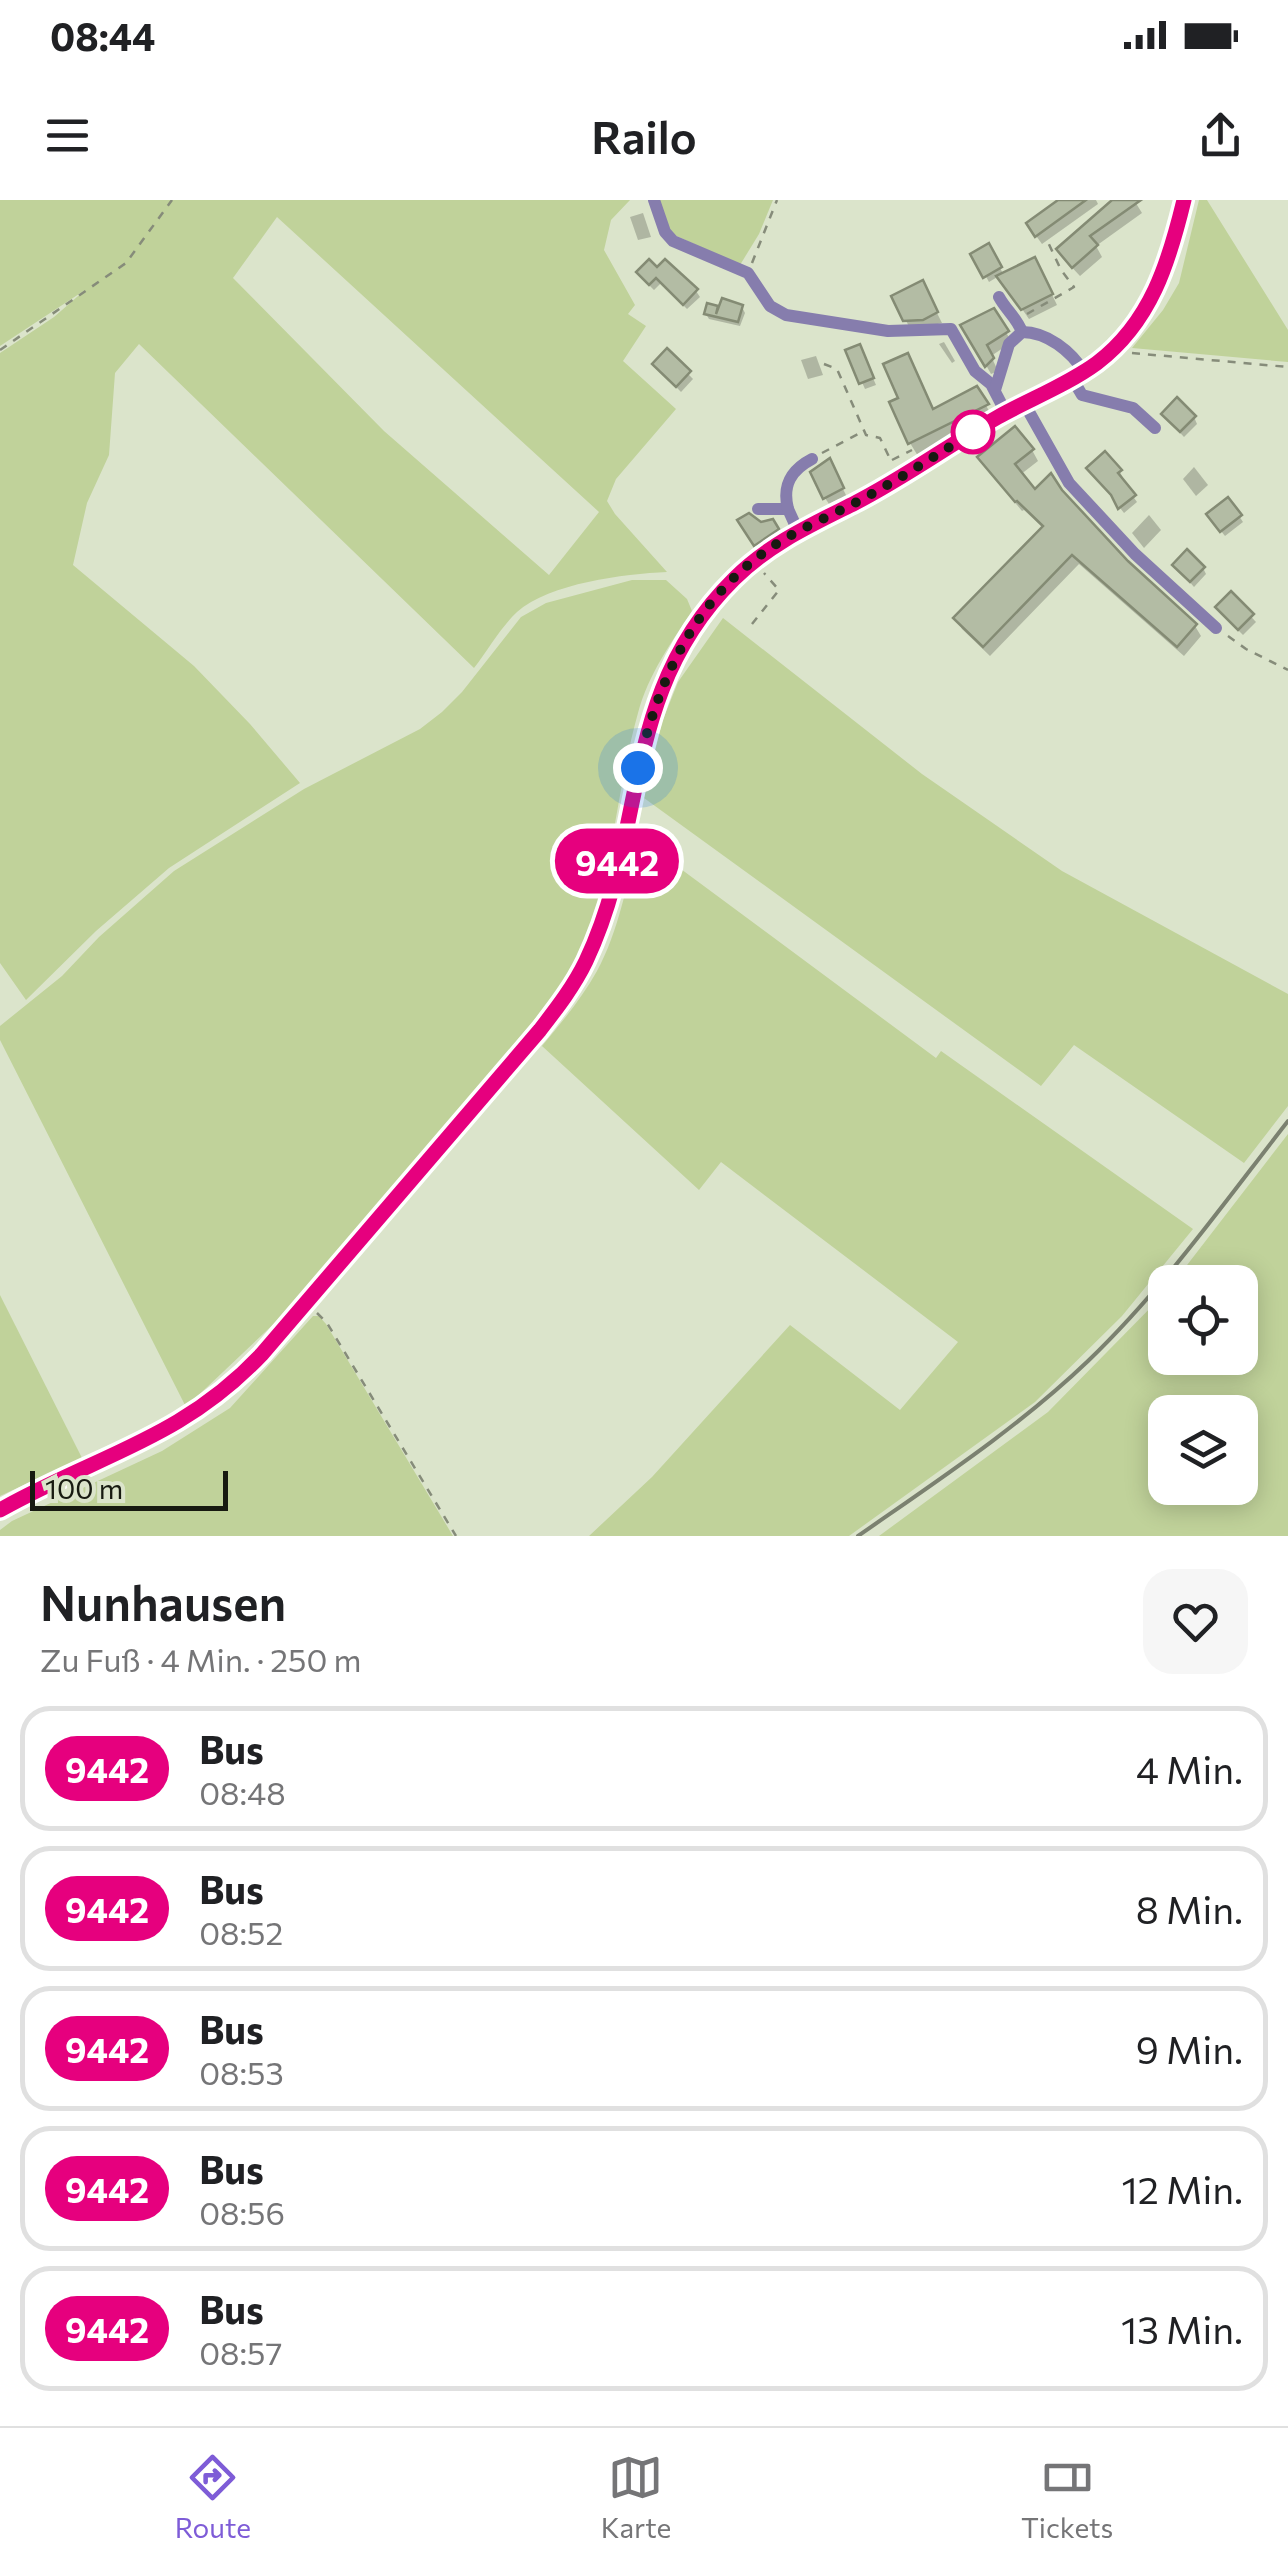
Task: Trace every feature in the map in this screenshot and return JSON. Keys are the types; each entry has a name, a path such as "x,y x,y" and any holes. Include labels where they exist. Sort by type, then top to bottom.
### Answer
{"main road":[{"path":"0,1510 60,1479 122,1454 196,1412 241,1376 540,1030 572,986 586,961 610,895 660,688 714,600 754,560 798,531 1078,375 1106,355 1134,326 1157,288 1184,200"}],"street":[{"path":"654,200 665,232 673,242 748,274 770,306 797,319 888,330 951,330 975,371 995,390 1006,413"},
{"path":"999,296 1020,326 1075,357 1082,395 1133,408 1155,428"},
{"path":"995,390 1009,344 1020,326"},
{"path":"1024,403 1069,483 1136,554 1216,628"},
{"path":"798,531 785,494 788,479 812,459"},
{"path":"758,508 788,509"}],"path":[{"path":"0,350 126,263 172,200"},
{"path":"748,274 777,200"},
{"path":"1020,326 1074,287 1046,238"},
{"path":"1106,355 1158,354 1288,367"},
{"path":"824,364 836,370 866,435"},
{"path":"812,459 858,434 866,435 880,438 899,477"},
{"path":"752,624 779,590 754,560"},
{"path":"1216,628 1246,650 1288,670"},
{"path":"306,1302 327,1323 456,1536"}],"green space":[{"path":"0,200 630,200 611,220 604,250 635,305 628,314 646,326 623,361 676,409 616,479 607,501 667,572 588,582 531,602 511,618 474,668 139,344 115,373 109,455 87,503 73,565 194,666 300,783 169,868 96,931 26,1000 0,963 0,353 54,317 85,290 0,346","holes":["277,217 599,512 549,575 384,431 233,278"]},
{"path":"659,200 773,200 740,265 670,233"},
{"path":"1199,200 1207,200 1288,330 1288,362 1132,348 1179,283"},
{"path":"632,580 666,580 687,599 692,611 642,699 602,888 579,955 562,987 300,1299 186,1407 0,1040 0,1026 62,976 99,937 174,871 304,789 420,729 442,712 521,617 546,603"},
{"path":"723,618 922,774 1062,871 1288,994 1288,1106 1244,1163 1074,1045 1041,1086 644,798 662,722 678,682"},
{"path":"639,838 936,1058 941,1051 1193,1229 1164,1265 1148,1265 1148,1284 1122,1316 1035,1402 849,1536 589,1536 652,1477 790,1325 900,1410 958,1342 721,1162 699,1190 542,1046 597,971 622,906"},
{"path":"1288,1134 1288,1536 879,1536 1048,1412 1148,1310 1148,1375 1258,1375 1258,1265 1187,1265"},
{"path":"0,1295 82,1458 0,1496"},
{"path":"313,1316 319,1316 326,1324 453,1536 0,1536 0,1530 12,1521 162,1451 230,1408"}],"building":[{"path":"1058,200 1086,200 1035,237 1026,223"},
{"path":"1112,200 1141,200 1090,236 1098,245 1072,268 1056,249"},
{"path":"989,243 1002,267 983,278 970,254"},
{"path":"1035,257 1053,294 1021,310 996,276"},
{"path":"649,259 657,267 665,259 698,289 683,305 656,278 649,285 636,272"},
{"path":"923,280 938,312 923,320 903,321 891,296"},
{"path":"722,298 743,305 738,322 704,314 707,303 718,306 716,314"},
{"path":"994,308 1009,331 987,345 994,358 985,367 960,325"},
{"path":"860,344 874,378 859,384 845,350"},
{"path":"667,348 691,371 676,387 652,364"},
{"path":"908,353 933,409 977,386 989,404 908,444 889,402 898,398 883,364"},
{"path":"1177,397 1196,416 1180,432 1161,414"},
{"path":"1015,426 1034,449 1015,464 1035,489 1051,473 1128,561 1197,624 1177,647 1072,555 983,647 953,618 1043,526 1015,502 977,457"},
{"path":"1105,451 1136,495 1118,509 1111,495 1086,468"},
{"path":"830,458 844,488 823,499 810,472"},
{"path":"1228,497 1242,515 1220,532 1206,514"},
{"path":"749,513 761,522 773,519 779,529 754,546 737,520"},
{"path":"1187,549 1205,567 1190,582 1172,565"},
{"path":"1231,591 1254,614 1238,630 1215,607"}],"railway":[{"path":"858,1536 1006,1431 1088,1361 1167,1275 1288,1121"}],"bus line":[{"name":"9442","path":"0,1510 171,1428 220,1395 262,1354 540,1030 572,986 586,961 610,895 660,688 684,642 714,600 774,545 858,502 996,418 1097,363 1134,326 1150,301 1168,262 1184,200"}],"route":[{"path":"638,768 652,711 670,665 730,582 774,545 858,502 976,430 973,432"}]}
